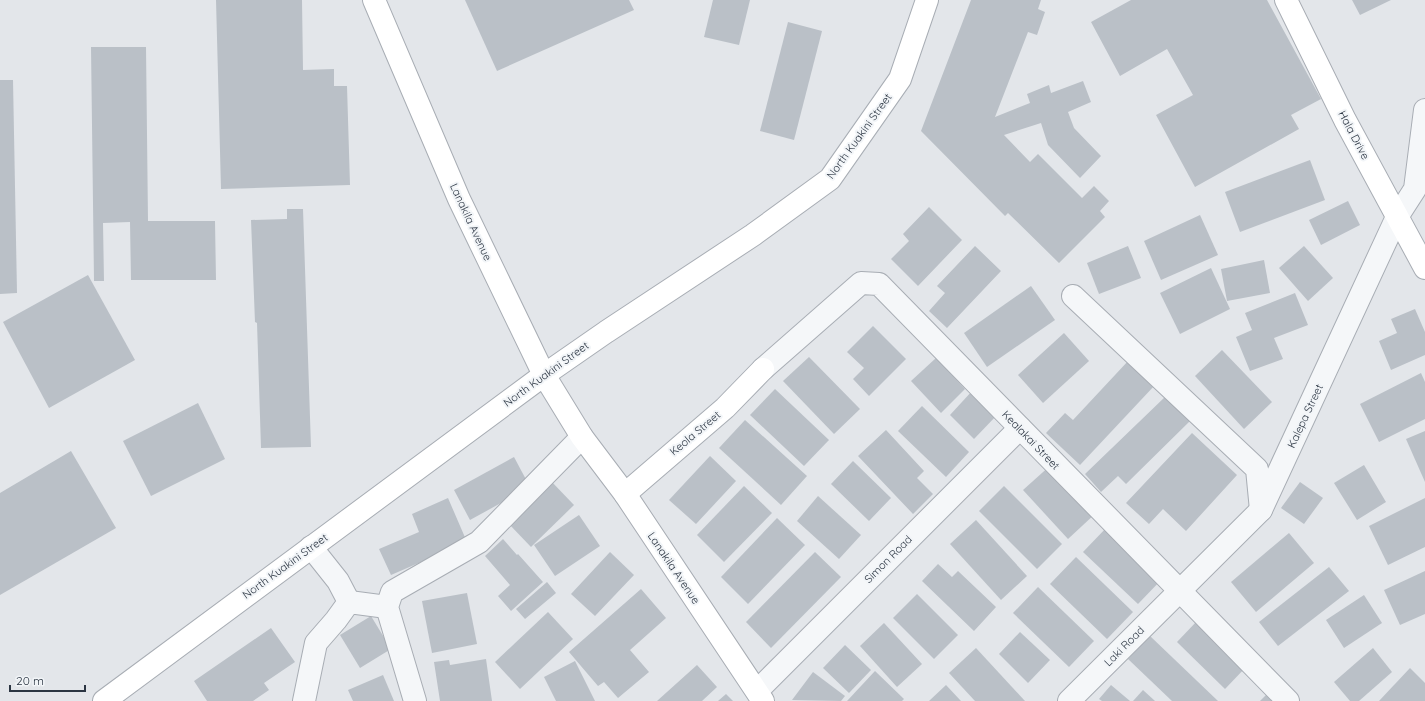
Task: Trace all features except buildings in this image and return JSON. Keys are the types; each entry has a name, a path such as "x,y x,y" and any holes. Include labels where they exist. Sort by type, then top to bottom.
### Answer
{"street":[{"name":"Lanakila Avenue","path":"374,0 459,199 544,375 582,437 625,494 760,696"},
{"name":"North Kuakini Street","path":"104,701 544,375 606,332 753,235 830,179 900,79 927,0"},
{"name":"Hala Drive","path":"1286,0 1345,120 1425,268"},
{"name":"Kalepa Street","path":"1180,591 1261,510 1397,217 1415,189 1425,110"},
{"name":"Kealakai Street","path":"763,369 861,284 879,284 1288,701"},
{"path":"1073,296 1257,469 1261,510"},
{"name":"Keola Street","path":"625,494 725,408 763,369"},
{"name":"Simon Road","path":"760,696 1020,428"},
{"path":"414,701 387,607 392,592 479,542 582,437"},
{"path":"312,547 338,581 348,602"},
{"name":"Laki Road","path":"1069,701 1180,591"},
{"path":"348,602 387,607"},
{"path":"304,701 316,643 336,620 348,602"}]}
